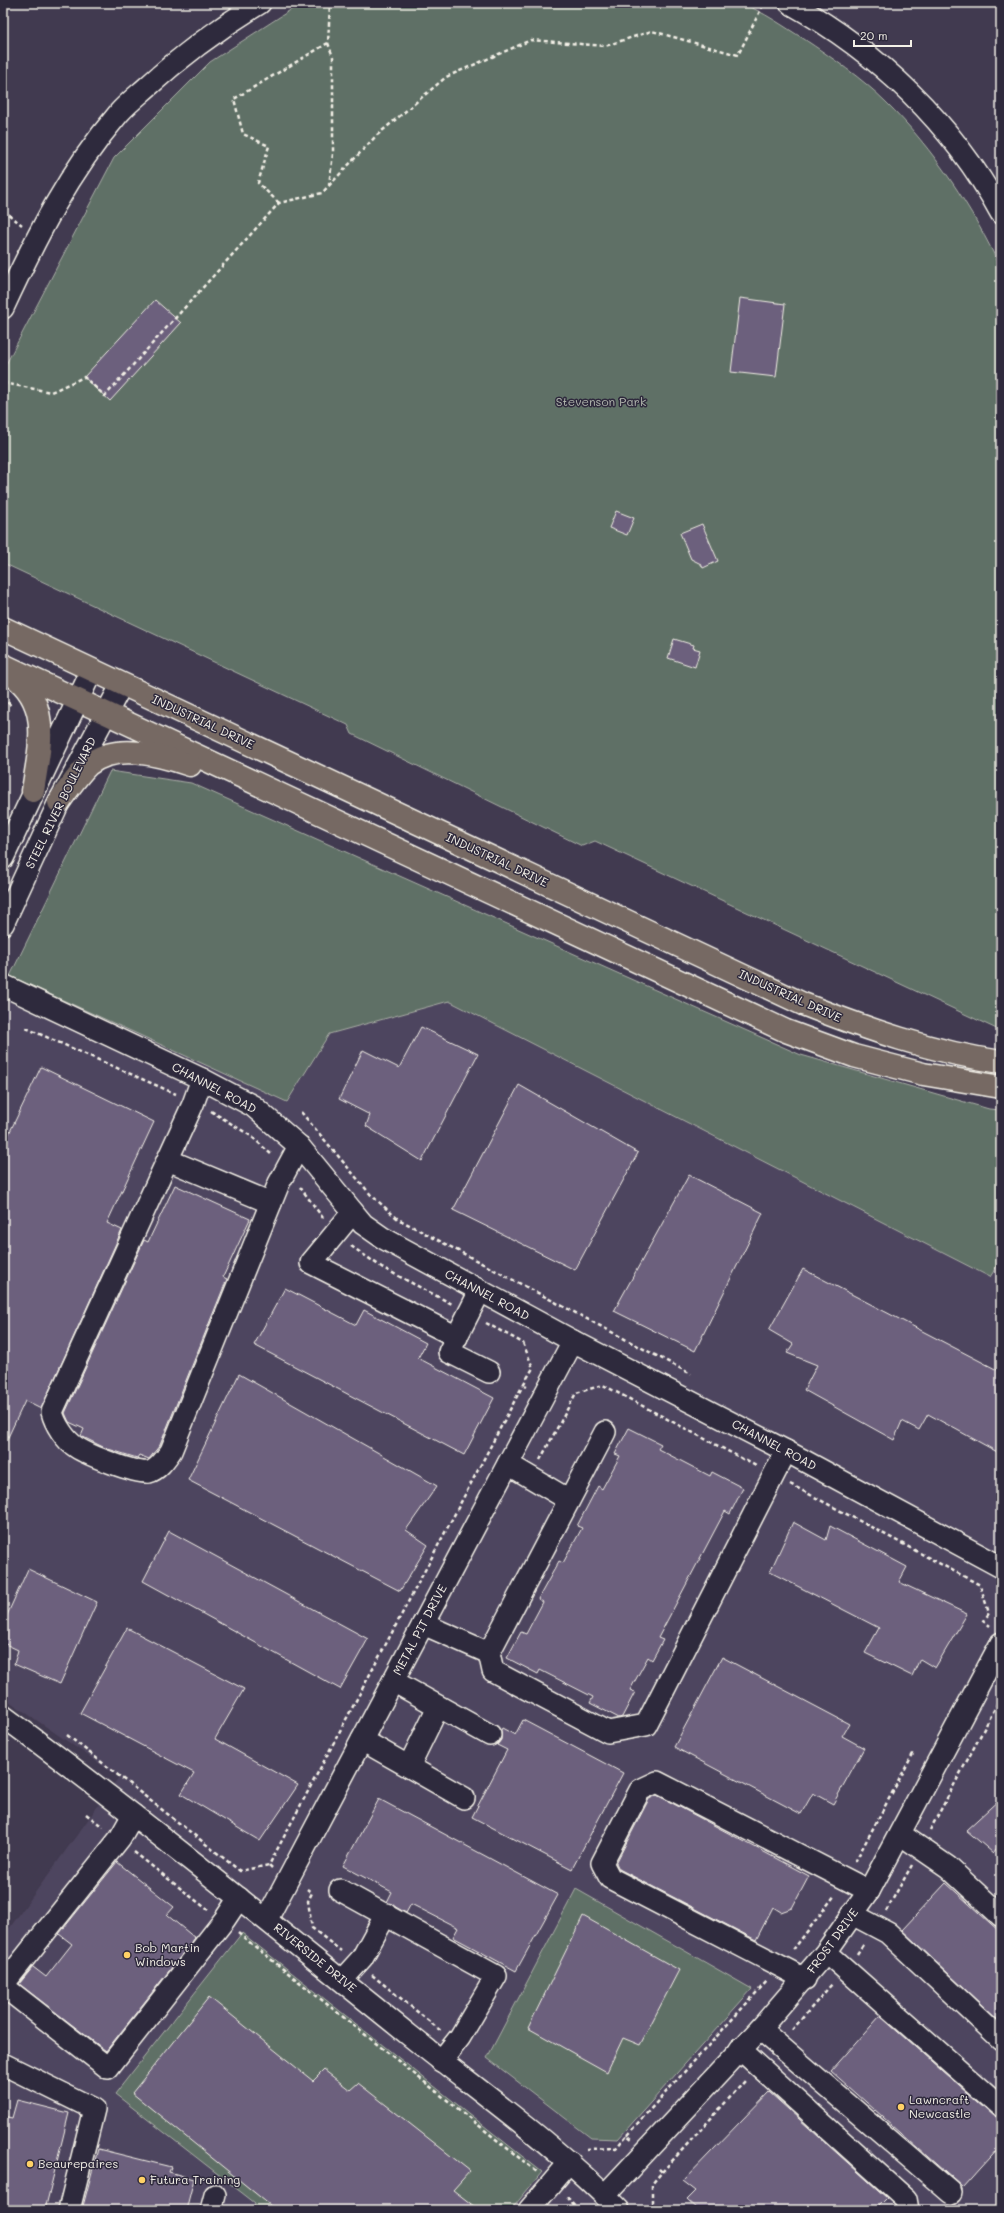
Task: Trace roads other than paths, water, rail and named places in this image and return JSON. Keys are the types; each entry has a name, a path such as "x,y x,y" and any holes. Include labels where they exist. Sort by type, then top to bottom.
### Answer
{"highway":[{"name":"INDUSTRIAL DRIVE","path":"3,628 803,1004 864,1028 925,1046 1001,1062"},
{"path":"3,665 106,715 288,797 786,1031 854,1056 922,1074 1001,1087"},
{"path":"3,669 23,683 32,696 37,707 41,735 33,792"},
{"path":"59,802 79,775 90,764 103,756 124,753 168,757 288,797"}],"street":[{"path":"3,308 36,237 74,172 120,112 167,69 219,28 260,3"},
{"path":"790,3 816,17 871,56 913,94 955,142 986,186 1001,212"},
{"path":"3,858 92,670"},
{"name":"STEEL RIVER BOULEVARD","path":"3,924 59,802 122,684"},
{"name":"CHANNEL ROAD","path":"3,986 202,1079 253,1106 299,1146 363,1224 383,1238 573,1341 786,1451 1001,1567"},
{"path":"202,1079 194,1102 168,1160 52,1412 55,1424 75,1447 132,1471 150,1472 162,1463 171,1451 271,1203 299,1146"},
{"path":"168,1160 271,1203"},
{"path":"353,1212 311,1263 457,1337"},
{"path":"480,1290 449,1352 489,1372"},
{"name":"METAL PIT DRIVE","path":"267,1919 573,1341"},
{"path":"605,1432 489,1653 493,1670 608,1732 646,1725 786,1451"},
{"path":"508,1464 569,1500"},
{"path":"423,1624 489,1653"},
{"name":"FROST DRIVE","path":"605,2195 760,2029 805,1979 826,1952 869,1891 1001,1643"},
{"path":"393,1681 490,1736"},
{"path":"409,1766 438,1707"},
{"name":"RIVERSIDE DRIVE","path":"3,1716 267,1919 441,2061 570,2162 619,2210"},
{"path":"362,1740 464,1798"},
{"path":"805,1979 610,1878 602,1863 640,1790 657,1782 869,1891"},
{"path":"133,1815 119,1840 3,1986 108,2068 239,1898"},
{"path":"900,1834 948,1866 1001,1916"},
{"path":"340,1890 496,1976 460,2037 441,2061"},
{"path":"342,1980 362,1958 386,1914"},
{"path":"852,1914 888,1933 1001,2038"},
{"path":"826,1952 1001,2107"},
{"path":"760,2029 951,2194"},
{"path":"740,2049 906,2199 908,2210"},
{"path":"3,2069 5,2065 94,2110 70,2210"},
{"path":"533,2208 570,2162"}],"place":[{"name":"Bob Martin Windows","path":"127,1955"},
{"name":"Lawncraft Newcastle","path":"901,2107"},
{"name":"Beaurepaires","path":"30,2164"},
{"name":"Futura Training","path":"142,2180"}],"park label":[{"name":"Stevenson Park","path":"601,402"}]}
